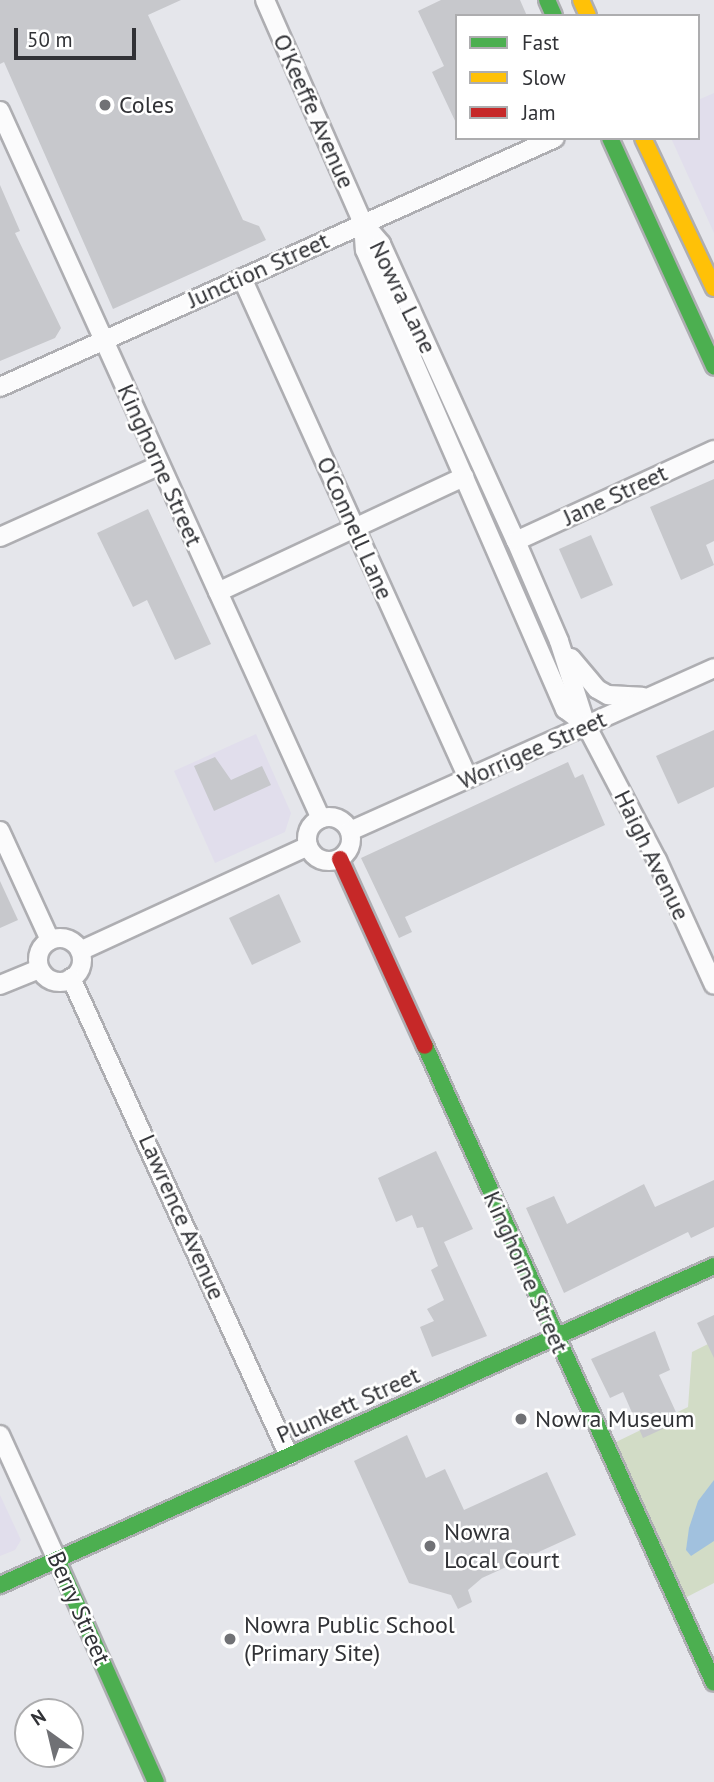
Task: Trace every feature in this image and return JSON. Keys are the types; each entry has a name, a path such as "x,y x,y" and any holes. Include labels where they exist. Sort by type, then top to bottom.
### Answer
{"main road":[{"path":"611,140 714,366"},
{"path":"644,140 714,288"},
{"name":"Kinghorne Street","path":"340,859 714,1684"},
{"name":"Plunkett Street","path":"0,1585 714,1266"},
{"name":"Berry Street","path":"57,1560 156,1782"}],"street":[{"name":"O'Keeffe Avenue","path":"265,0 363,223"},
{"name":"Kinghorne Street","path":"0,111 321,819"},
{"name":"Junction Street","path":"0,387 550,140"},
{"name":"Nowra Lane","path":"363,223 365,250 565,709 586,725"},
{"name":"Nowra Lane","path":"363,223 381,244 516,541 559,641 586,725"},
{"name":"O'Connell Lane","path":"242,278 468,778"},
{"name":"Jane Street","path":"516,541 714,450"},
{"path":"0,537 160,464"},
{"path":"218,592 464,477"},
{"name":"Nowra Lane","path":"479,510 516,541"},
{"name":"Nowra Lane","path":"514,593 516,541"},
{"name":"Nowra Lane","path":"559,641 597,689 621,697 651,697"},
{"name":"Worrigee Street","path":"350,831 714,668"},
{"name":"Haigh Avenue","path":"586,725 657,860 714,985"},
{"path":"321,819 338,819 350,831 349,850 340,859 321,860 308,846 311,827 321,819"},
{"path":"0,831 50,940"},
{"path":"80,951 308,846"},
{"path":"67,939 80,951 80,969 71,978 57,982 39,969 38,956 50,940 67,939"},
{"path":"0,985 39,969"},
{"name":"Lawrence Avenue","path":"71,978 289,1456"},
{"name":"Berry Street","path":"0,1435 57,1560"}],"shaded area":[{"path":"714,93 714,233 672,140 700,140 700,99"},
{"path":"256,734 291,813 285,832 215,863 174,771"},
{"path":"0,1495 21,1540 15,1550 0,1556"}],"green space":[{"path":"714,1341 714,1583 683,1599 614,1443 688,1407 692,1352"}],"water":[{"path":"714,1480 714,1541 691,1556 686,1550 689,1528 698,1501"}],"building":[{"path":"0,0 181,0 148,15 243,220 259,226 266,240 113,309 4,62 0,64"},
{"path":"441,0 520,0 526,14 455,14 455,121 432,72 444,66 418,11"},
{"path":"0,185 20,231 15,233 61,328 55,338 0,361"},
{"path":"714,479 714,541 706,545 714,565 681,580 650,507"},
{"path":"148,509 211,644 175,660 147,600 133,607 97,533"},
{"path":"591,535 613,585 581,599 559,549"},
{"path":"714,730 714,787 678,804 656,756"},
{"path":"215,757 231,780 262,766 271,785 214,811 194,766"},
{"path":"568,762 575,778 583,774 605,825 405,917 412,932 399,938 361,858"},
{"path":"0,881 18,920 0,928"},
{"path":"279,894 301,942 252,965 229,918"},
{"path":"436,1151 473,1229 444,1242 487,1336 432,1357 420,1327 434,1321 427,1309 444,1300 431,1270 438,1266 423,1227 417,1228 412,1215 396,1222 378,1178"},
{"path":"714,1180 714,1227 691,1238 688,1232 564,1293 526,1208 554,1196 567,1224 644,1184 655,1207"},
{"path":"714,1315 714,1358 697,1323"},
{"path":"655,1331 670,1370 659,1375 680,1421 643,1438 623,1392 610,1398 591,1359"},
{"name":"Nowra Local Court","path":"407,1435 426,1478 445,1469 464,1510 547,1472 576,1535 482,1578 468,1590 472,1602 458,1609 451,1595 409,1583 354,1461"}],"traffic: fast":[{"path":"547,0 553,14"},
{"path":"611,140 714,366"},
{"path":"425,1046 714,1683"},
{"path":"0,1585 714,1266"},
{"path":"57,1560 156,1782"}],"traffic: slow":[{"path":"581,0 587,14"},
{"path":"644,140 714,288"}],"traffic: jam":[{"path":"340,859 425,1046"}],"place":[{"name":"Coles","path":"105,105"},
{"name":"Nowra Museum","path":"521,1419"},
{"name":"Nowra Local Court","path":"430,1546"},
{"name":"Nowra Public School (Primary Site)","path":"230,1639"}]}
